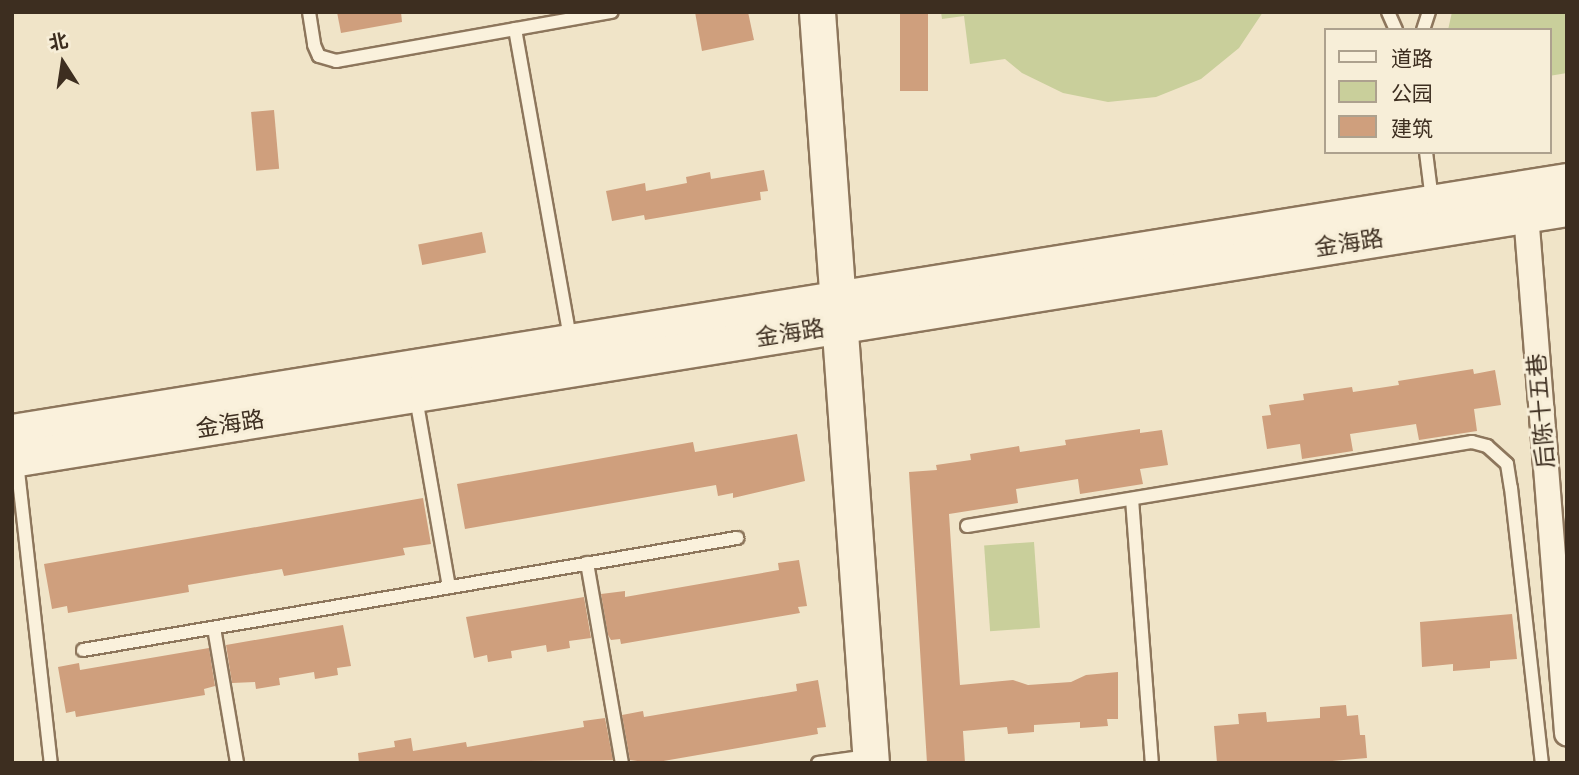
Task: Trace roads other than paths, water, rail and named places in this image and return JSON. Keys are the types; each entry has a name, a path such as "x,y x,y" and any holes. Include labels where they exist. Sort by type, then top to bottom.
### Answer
{"main road":[{"path":"817,12 870,759"},
{"name":"金海路","path":"14,450 415,394 838,312 1567,181"},
{"name":"金海路","path":"14,450 571,342 838,312 1567,208"}],"street":[{"name":"后陈十五巷","path":"1526,214 1567,733"}],"lane":[{"path":"309,12 314,45 319,56 336,61 612,12"},
{"path":"1388,12 1395,28"},
{"path":"515,29 571,342"},
{"path":"1426,154 1433,203"},
{"path":"415,394 449,587"},
{"path":"967,526 1472,442 1492,449 1507,464 1511,488 1542,763"},
{"path":"14,450 51,763"},
{"path":"1132,499 1152,763"},
{"path":"83,650 737,538"},
{"path":"587,563 622,763"},
{"path":"214,628 237,763"},
{"path":"818,763 870,759"}]}
